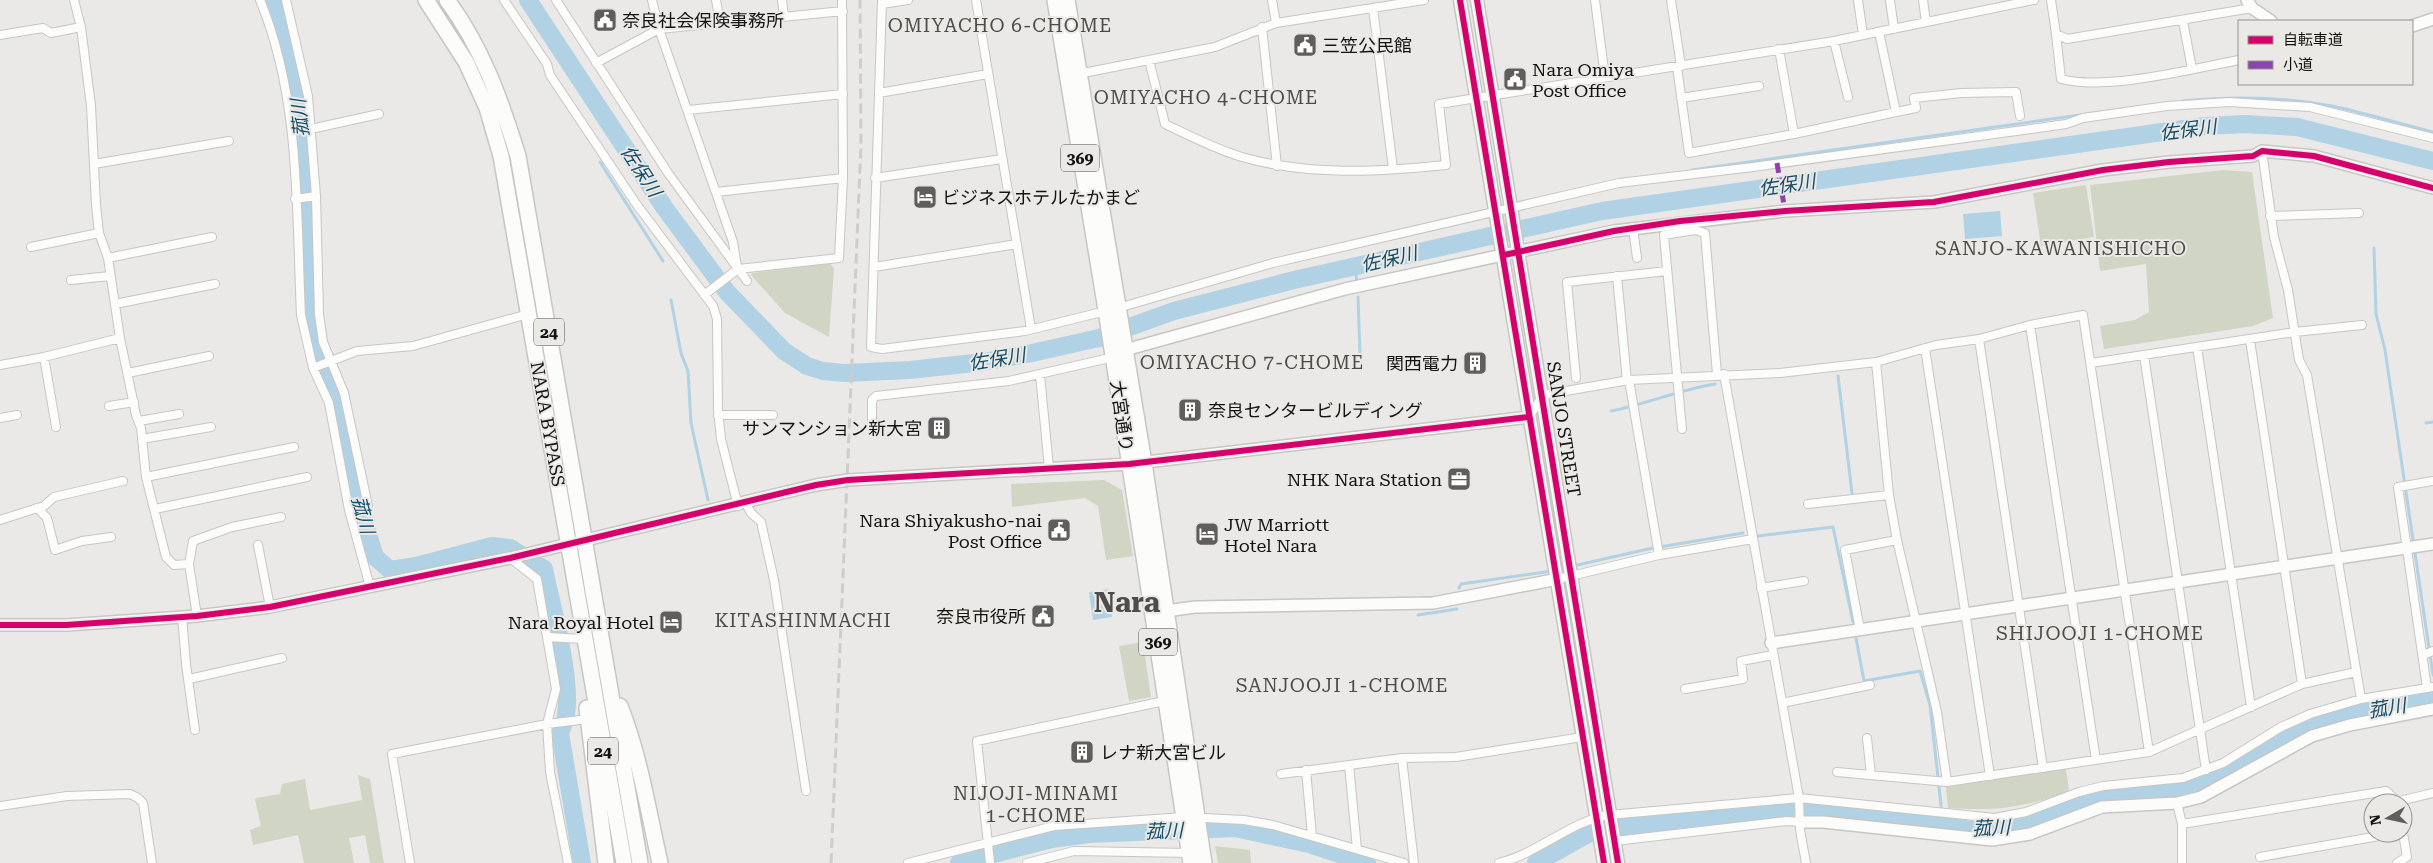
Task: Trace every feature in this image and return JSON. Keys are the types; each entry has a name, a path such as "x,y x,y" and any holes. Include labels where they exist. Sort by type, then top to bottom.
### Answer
{"highway":[{"name":"NARA BYPASS","path":"426,0 466,62 487,108 501,156 624,863"},
{"name":"NARA BYPASS","path":"447,0 470,36 484,64 503,109 518,156 586,541 640,863"},
{"name":"大宮通り","path":"1054,0 1073,74"},
{"name":"大宮通り","path":"1067,0 1073,74 1119,352 1173,699 1191,819 1192,849 1204,863"},
{"name":"大宮通り","path":"1136,463 1166,611 1173,699"},
{"path":"584,639 582,670 606,863"},
{"path":"609,679 631,734 645,786 660,863"}],"main road":[{"name":"SANJO STREET","path":"1460,0 1558,579 1582,737 1604,819 1614,839 1618,863"},
{"name":"SANJO STREET","path":"1478,0 1572,575 1604,819 1600,839 1604,863"}],"street":[{"path":"74,0 81,28 91,106 99,233 108,258 120,338 139,421 146,477 166,558 174,565 189,564"},
{"path":"260,0 284,72 290,108 301,315 313,368 330,403 349,510 370,587"},
{"path":"286,0 304,71 311,128 316,196 319,314 323,342 344,393 368,506"},
{"path":"504,0 547,64 550,75 637,205 713,306 717,319 718,415 721,439 742,505 761,522 774,580 806,791"},
{"path":"556,0 668,173 736,270 747,281"},
{"path":"652,0 659,29 733,242 736,270"},
{"path":"716,0 720,23"},
{"path":"782,0 784,16"},
{"path":"705,294 736,270 839,258 843,178 842,0"},
{"path":"908,0 882,2 871,347 882,349 1031,329 1112,311 1273,263 1496,213 1619,183 1754,167 2031,129 2066,124 2083,118 2167,106 2229,102 2310,107 2433,138"},
{"path":"976,0 1031,329"},
{"path":"1272,0 1276,23"},
{"path":"1073,74 1215,47 1276,23 1424,0"},
{"path":"1595,0 1605,77"},
{"path":"1671,0 1681,98 1689,153 1794,134 1916,108 1914,98 1961,93 2016,92 2020,116"},
{"path":"1858,0 1863,35"},
{"path":"1890,0 1894,29"},
{"path":"1923,0 1926,22"},
{"path":"1149,60 1165,124 1200,141 1241,157 1277,166 1341,171 1393,169 1446,165 1439,104 1863,35 1926,22 2000,3 2034,0"},
{"path":"2051,0 2061,79 2070,82 2079,84 2161,75 2238,60"},
{"path":"2056,34 2067,39 2183,21 2250,4 2270,20"},
{"path":"1372,8 1393,169"},
{"path":"596,63 659,29 843,11"},
{"path":"2413,26 2433,19"},
{"path":"2183,21 2192,69"},
{"path":"1262,27 1277,166"},
{"path":"0,35 43,28 51,33 81,28"},
{"path":"1879,32 1896,112"},
{"path":"1834,40 1848,97"},
{"path":"1778,49 1794,134"},
{"path":"879,93 988,74"},
{"path":"1681,98 1759,86"},
{"path":"688,110 843,94"},
{"path":"311,128 379,114"},
{"path":"94,164 229,141"},
{"path":"2262,151 2270,216 2288,290 2299,360 2307,375 2361,699"},
{"path":"872,422 872,400 876,396 1040,376 1345,289 1519,249 1633,228 1785,210 1950,200 2103,170 2169,162 2253,156 2262,151 2314,156 2433,188"},
{"path":"875,178 1002,158"},
{"path":"716,192 843,178"},
{"path":"295,199 316,196"},
{"path":"2270,216 2359,214"},
{"path":"1633,228 1637,258"},
{"path":"1682,429 1664,235 1695,230 1704,233 1720,374 1753,539 1799,799 1799,822 1806,863"},
{"path":"31,247 99,233"},
{"path":"108,258 212,237"},
{"path":"874,267 1016,244"},
{"path":"1576,378 1567,282 1667,271"},
{"path":"71,280 110,276"},
{"path":"1617,276 1628,380 1658,555"},
{"path":"115,304 215,284"},
{"path":"313,368 357,351 413,346 528,314"},
{"path":"0,625 66,626 197,616 270,607 511,558 742,505 816,485 848,480 1136,463 1529,416 1543,395 1628,380 1720,374 1780,373 1876,362 1925,348 1979,339 2030,325 2083,314 2149,752"},
{"path":"2030,325 2096,760"},
{"path":"2091,363 2295,332 2362,325"},
{"path":"0,365 44,357 120,338"},
{"path":"1979,339 2043,768"},
{"path":"2250,340 2302,684"},
{"path":"1925,348 1990,776"},
{"path":"2197,348 2251,707"},
{"path":"2144,355 2206,770"},
{"path":"128,373 209,356"},
{"path":"44,357 56,427"},
{"path":"1876,362 1889,495 1897,540 1937,712 1947,782"},
{"path":"1040,376 1049,468"},
{"path":"108,406 134,402"},
{"path":"139,421 178,414"},
{"path":"0,418 17,415"},
{"path":"718,415 773,415"},
{"path":"142,439 211,427"},
{"path":"146,477 294,447"},
{"path":"155,510 307,477"},
{"path":"0,520 44,506 54,497 123,481"},
{"path":"1499,863 1604,819 1799,799 1995,818 2026,812 2093,788 2183,778 2223,763 2300,718 2361,699 2430,688 2423,654 2398,487 2433,481"},
{"path":"1808,504 1889,495"},
{"path":"37,508 47,518 55,550 82,541 111,537"},
{"path":"197,616 189,564 193,541 270,515 281,517"},
{"path":"1166,611 1195,607 1433,604 1558,579 1658,555 1753,539"},
{"path":"1860,630 1844,550 1897,540"},
{"path":"1685,689 1743,679 1741,661 1772,649 1860,630 2433,544"},
{"path":"258,545 270,607"},
{"path":"511,558 537,579 556,689 547,724 550,772 568,863"},
{"path":"1761,588 1804,581"},
{"path":"182,616 195,730"},
{"path":"0,630 14,626"},
{"path":"547,637 584,639"},
{"path":"2423,654 2433,651"},
{"path":"189,679 282,658"},
{"path":"1837,772 1947,782 2149,752 2302,684 2356,672"},
{"path":"1782,703 1870,685"},
{"path":"990,863 977,741 1173,699"},
{"path":"1614,839 1787,821 1823,822 1992,840 2030,834 2102,807 2177,802 2200,797 2312,736 2350,725 2433,709"},
{"path":"410,863 392,754 547,724 588,719"},
{"path":"1281,774 1402,758 1456,757 1582,737"},
{"path":"1867,738 1872,775"},
{"path":"1402,758 1414,863"},
{"path":"1349,765 1357,849"},
{"path":"1306,770 1312,836"},
{"path":"2374,793 2386,791 2388,793"},
{"path":"2413,798 2433,793"},
{"path":"0,806 67,796 130,794 143,803 152,863"},
{"path":"2182,824 2363,795"},
{"path":"2177,802 2182,824 2182,863"},
{"path":"908,863 1054,826 1191,819 1272,824 1404,863"},
{"path":"2260,857 2363,839"},
{"path":"2397,863 2407,857 2405,843"},
{"path":"1027,863 1074,851 1192,849"}],"green space":[{"path":"2223,170 2252,172 2273,318 2253,326 2104,349 2100,326 2135,320 2149,312 2146,264 2100,271 2090,185"},
{"path":"2086,185 2094,237 2041,246 2033,193"},
{"path":"830,263 834,269 829,337 785,313 751,275 752,273"},
{"path":"1104,480 1122,490 1133,556 1106,560 1098,506 1085,498 1012,507 1011,484"},
{"path":"1143,642 1151,697 1129,701 1119,646"},
{"path":"2066,769 2069,791 2053,797 2010,807 1981,809 1948,808 1946,787"},
{"path":"358,775 370,779 384,863 370,863 365,835 349,838 354,863 304,863 298,835 253,845 250,830 261,826 256,798 280,794 282,784 305,779 310,810 362,800"},
{"path":"1215,846 1250,850 1251,863 1218,863"}],"water":[{"path":"2000,211 2002,236 1965,239 1963,214"},
{"path":"1108,589 1112,617 1093,620 1089,592"}],"waterway":[{"name":"菰川","path":"275,0 295,77 302,121 311,309 317,350 337,400 361,512 375,557 390,570 416,566 492,546 510,548 544,569 564,663 567,700 565,722 560,733 582,863"},
{"name":"佐保川","path":"528,0 664,207 727,292 784,351 807,366 823,371 845,373 910,370 983,362 1032,353 1099,338 1174,311 1294,280 1602,211 2205,126 2245,124 2297,127 2433,161"},
{"path":"2183,101 2220,98 2258,98 2314,103 2433,132"},
{"path":"1692,170 2122,109"},
{"path":"600,162 663,261"},
{"path":"2374,248 2376,314 2385,350 2433,675"},
{"path":"1355,267 1357,283"},
{"path":"1358,297 1360,354"},
{"path":"671,300 681,353 688,371 691,423 708,500"},
{"path":"1838,376 1852,493"},
{"path":"1611,411 1715,384"},
{"path":"2426,423 2433,422"},
{"path":"1758,536 1833,527 1853,622"},
{"path":"1573,566 1648,549 1743,533"},
{"path":"1459,588 1461,584 1553,571"},
{"path":"1418,615 1457,609"},
{"path":"1856,638 1864,681 1920,671 1930,705 1943,823"},
{"name":"菰川","path":"1536,863 1597,829 1792,808 1843,810 1900,819 1930,820 1951,827 1978,831 2013,829 2031,824 2088,800 2191,789 2237,770 2292,734 2318,723 2355,712 2433,701"},
{"name":"菰川","path":"959,863 1052,839 1089,834 1235,828 1309,844 1367,863"}],"railway":[{"path":"831,863 861,144 860,0"}],"marked path":[{"path":"1777,163 1785,211"}],"cycle path":[{"path":"1460,0 1604,863"},
{"path":"1477,0 1618,863"},
{"path":"1504,255 1614,231 1680,221 1785,211 1934,202 2103,170 2169,162 2253,156 2262,151 2314,156 2433,188"},
{"path":"0,625 66,625 197,616 270,607 510,558 816,485 848,480 1129,464 1529,417"}],"place":[{"name":"奈良社会保険事務所","path":"605,20"},
{"name":"三笠公民館","path":"1305,45"},
{"name":"Nara Omiya Post Office","path":"1515,79"},
{"name":"ビジネスホテルたかまど","path":"925,197"},
{"name":"関西電力","path":"1475,363"},
{"name":"奈良センタービルディング","path":"1190,410"},
{"name":"サンマンション新大宮","path":"939,428"},
{"name":"NHK Nara Station","path":"1459,479"},
{"name":"Nara Shiyakusho-nai Post Office","path":"1059,530"},
{"name":"JW Marriott Hotel Nara","path":"1207,534"},
{"name":"奈良市役所","path":"1043,616"},
{"name":"Nara Royal Hotel","path":"671,622"},
{"name":"レナ新大宮ビル","path":"1082,752"}],"district":[{"name":"OMIYACHO 6-CHOME","path":"1000,25"},
{"name":"OMIYACHO 4-CHOME","path":"1206,97"},
{"name":"SANJO-KAWANISHICHO","path":"2061,248"},
{"name":"OMIYACHO 7-CHOME","path":"1252,362"},
{"name":"Nara","path":"1127,602"},
{"name":"KITASHINMACHI","path":"803,620"},
{"name":"SHIJOOJI 1-CHOME","path":"2100,633"},
{"name":"SANJOOJI 1-CHOME","path":"1342,685"},
{"name":"NIJOJI-MINAMI 1-CHOME","path":"1036,804"}]}
